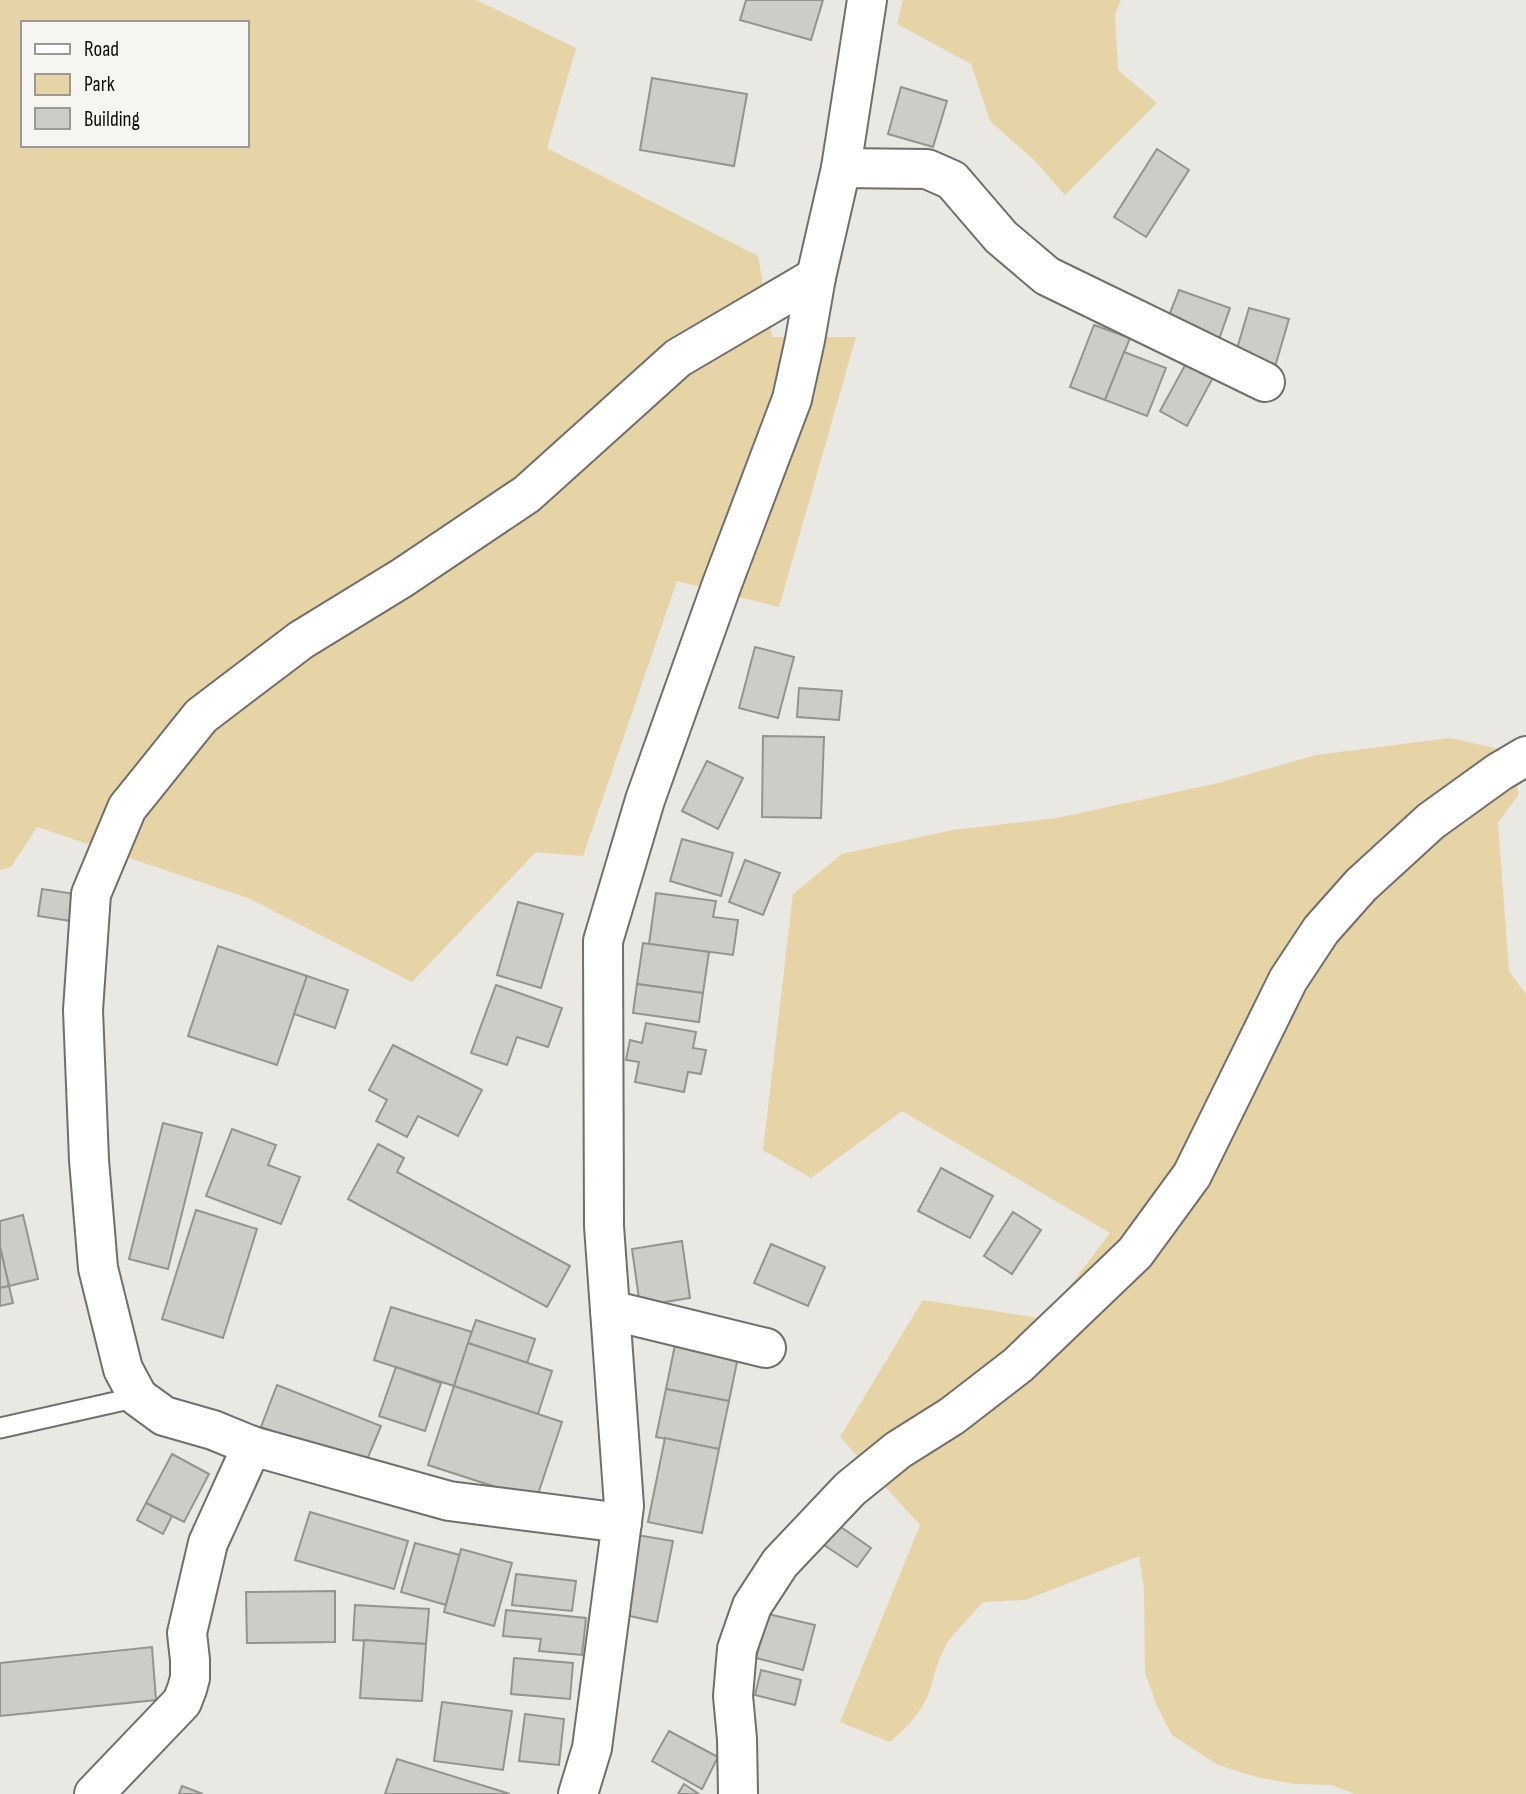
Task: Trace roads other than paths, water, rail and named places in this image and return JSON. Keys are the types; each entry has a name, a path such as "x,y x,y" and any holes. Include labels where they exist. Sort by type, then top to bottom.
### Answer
{"street":[{"path":"578,1794 592,1748 624,1506 604,1226 603,941 645,800 792,399 841,168 867,0"},
{"path":"841,168 927,169 951,180 1001,237 1047,276 1265,382"},
{"path":"622,1523 449,1501 252,1446 213,1430 164,1416 138,1396 123,1369 98,1268 89,1160 83,1010 91,894 127,808 201,716 301,640 402,578 527,494 678,358 816,277"},
{"path":"738,1794 733,1696 737,1649 751,1606 780,1563 850,1489 898,1450 952,1416 1018,1365 1135,1253 1192,1175 1288,980 1321,930 1362,885 1432,821 1499,772 1526,756"},
{"path":"610,1310 766,1348"},
{"path":"94,1794 182,1702 190,1678 187,1633 208,1543 252,1446"}],"lane":[{"path":"0,1428 138,1396"}]}
